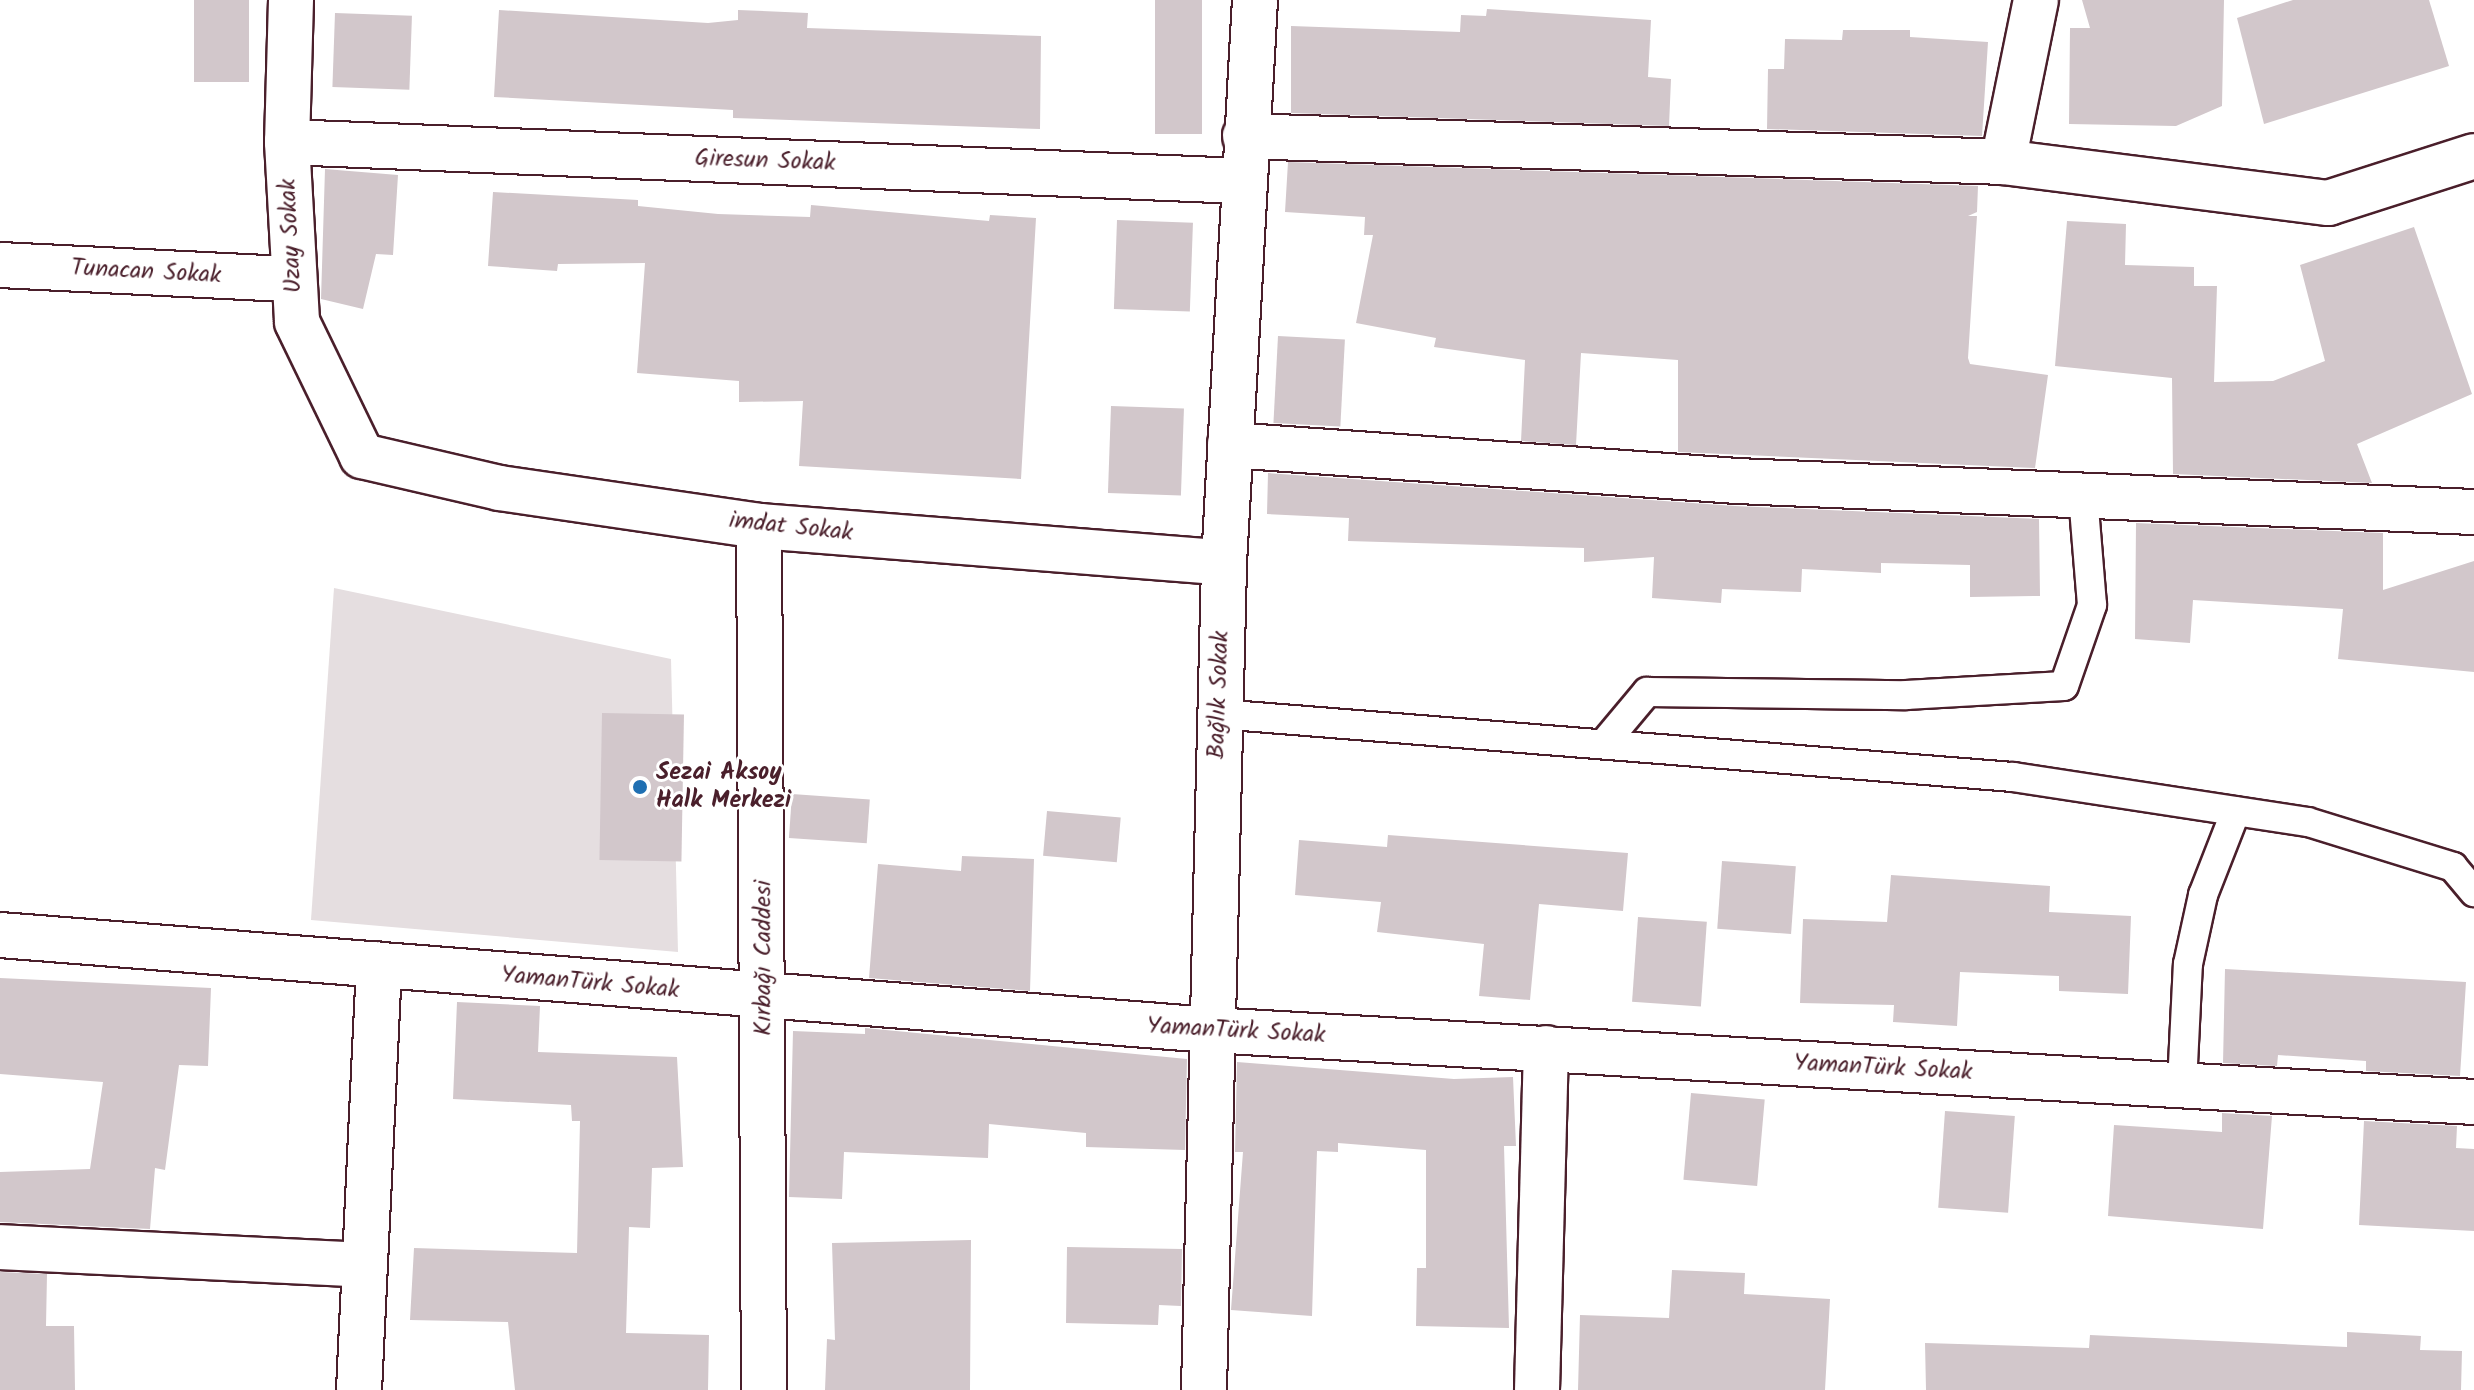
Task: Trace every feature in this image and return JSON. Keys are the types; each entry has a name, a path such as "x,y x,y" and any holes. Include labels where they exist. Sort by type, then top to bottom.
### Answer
{"street":[{"name":"Uzay Sokak","path":"291,0 287,142 291,279 297,322 362,456"},
{"name":"Bağlık Sokak","path":"1204,1390 1218,714 1245,136 1255,0"},
{"path":"2003,162 2036,0"},
{"path":"1245,136 2003,162 2328,203 2474,156"},
{"name":"Giresun Sokak","path":"287,142 1243,181"},
{"name":"Tunacan Sokak","path":"0,265 291,279"},
{"path":"1230,445 1737,481 2474,512"},
{"name":"imdat Sokak","path":"362,456 499,488 759,526 1224,563"},
{"name":"Kırbağı Caddesi","path":"759,526 765,1000 764,1390"},
{"name":"YamanTürk Sokak","path":"0,935 379,964 765,1000 1210,1030 2474,1102"},
{"path":"359,1390 379,964"},
{"path":"1537,1390 1546,1048"},
{"path":"0,1247 364,1265"}],"lane":[{"path":"1606,741 1647,692 1906,695 2064,686 2092,605 2083,495"},
{"path":"1218,714 1606,741 2013,777 2308,822 2453,867 2474,892"},
{"path":"2182,1085 2188,964 2203,895 2236,811"}],"shaded area":[{"path":"334,588 671,659 678,952 311,920"}],"building":[{"path":"194,0 249,0 249,82 194,82"},
{"path":"1155,0 1202,0 1202,134 1155,134"},
{"path":"2082,0 2224,0 2222,106 2176,126 2069,124 2070,28 2090,28"},
{"path":"2293,0 2429,0 2449,66 2264,124 2237,18"},
{"path":"1487,9 1651,20 1648,77 1671,79 1669,126 1291,113 1291,26 1460,32 1461,15 1486,16"},
{"path":"499,10 708,23 738,20 738,10 808,13 807,28 1041,36 1040,129 733,118 733,110 494,97"},
{"path":"335,13 412,16 409,90 332,87"},
{"path":"1843,30 1910,30 1910,37 1988,42 1982,136 1767,129 1768,69 1784,69 1785,39 1842,40"},
{"path":"1288,162 1978,186 1977,212 1968,216 1977,216 1968,358 1970,364 2048,375 2035,468 1678,452 1678,360 1581,353 1576,445 1521,441 1525,360 1434,347 1436,338 1356,323 1373,235 1364,235 1365,217 1285,212"},
{"path":"325,169 398,175 393,255 376,254 363,309 321,299"},
{"path":"493,192 638,200 638,206 718,214 810,217 811,205 989,221 990,215 1036,218 1021,479 799,466 803,401 739,402 739,381 637,373 645,263 558,264 557,271 488,266"},
{"path":"1117,220 1193,223 1190,312 1114,309"},
{"path":"2067,221 2126,224 2125,265 2194,267 2194,286 2217,286 2214,382 2273,381 2325,361 2300,265 2414,227 2472,394 2357,444 2372,483 2173,474 2172,378 2055,366"},
{"path":"1278,336 1345,340 1340,426 1273,423"},
{"path":"1111,406 1184,409 1181,495 1108,493"},
{"path":"1268,473 1735,506 2039,519 2040,596 1970,597 1970,565 1881,563 1881,573 1802,569 1801,592 1722,589 1721,603 1652,598 1654,557 1584,562 1584,548 1348,541 1349,518 1267,514"},
{"path":"2136,523 2383,533 2383,590 2474,561 2474,672 2338,659 2343,609 2193,600 2190,643 2135,639"},
{"name":"Sezai Aksoy Halk Merkezi","path":"602,713 684,714 681,861 599,860"},
{"path":"792,794 870,799 867,843 789,838"},
{"path":"1047,811 1121,817 1117,862 1043,856"},
{"path":"1388,835 1628,853 1623,911 1539,904 1530,1000 1479,996 1484,944 1377,932 1381,902 1295,895 1299,840 1387,847"},
{"path":"962,856 1034,859 1030,991 869,978 878,864 961,871"},
{"path":"1722,861 1796,866 1791,934 1717,929"},
{"path":"1891,875 2050,886 2049,912 2131,916 2128,994 2059,991 2059,976 1960,972 1957,1026 1893,1022 1894,1005 1800,1003 1803,919 1887,922"},
{"path":"1638,917 1707,922 1701,1007 1632,1002"},
{"path":"2225,969 2466,982 2460,1076 2366,1071 2366,1061 2278,1055 2277,1066 2223,1063"},
{"path":"0,978 211,988 208,1066 179,1065 165,1170 155,1168 150,1229 0,1222 0,1172 90,1169 103,1082 0,1074"},
{"path":"457,1002 540,1006 538,1052 677,1057 683,1167 652,1168 650,1228 629,1227 626,1333 709,1335 708,1390 515,1390 508,1322 410,1320 414,1248 577,1253 580,1121 572,1121 571,1105 453,1099"},
{"path":"865,1028 1187,1059 1185,1150 1086,1147 1086,1133 989,1124 988,1158 844,1152 842,1199 789,1197 793,1031 865,1034"},
{"path":"1237,1062 1454,1079 1513,1077 1516,1146 1504,1146 1509,1328 1416,1326 1417,1268 1426,1268 1426,1150 1338,1143 1338,1152 1317,1151 1312,1316 1231,1310 1243,1152 1235,1152"},
{"path":"1691,1093 1765,1099 1757,1186 1683,1180"},
{"path":"1945,1111 2015,1116 2008,1213 1938,1208"},
{"path":"2222,1113 2272,1116 2263,1229 2108,1216 2114,1125 2222,1132"},
{"path":"2364,1121 2457,1126 2456,1148 2474,1149 2474,1231 2359,1225"},
{"path":"971,1240 970,1390 825,1390 827,1339 835,1340 832,1243"},
{"path":"1067,1247 1182,1249 1181,1306 1159,1305 1158,1325 1066,1323"},
{"path":"1672,1270 1745,1273 1744,1294 1830,1299 1825,1390 1578,1390 1580,1315 1669,1318"},
{"path":"0,1272 47,1274 46,1326 74,1326 75,1390 0,1390"},
{"path":"2347,1332 2421,1336 2420,1350 2462,1351 2461,1390 1926,1390 1925,1343 2089,1348 2090,1335 2347,1347"}],"place":[{"name":"Sezai Aksoy Halk Merkezi","path":"640,787"}]}
